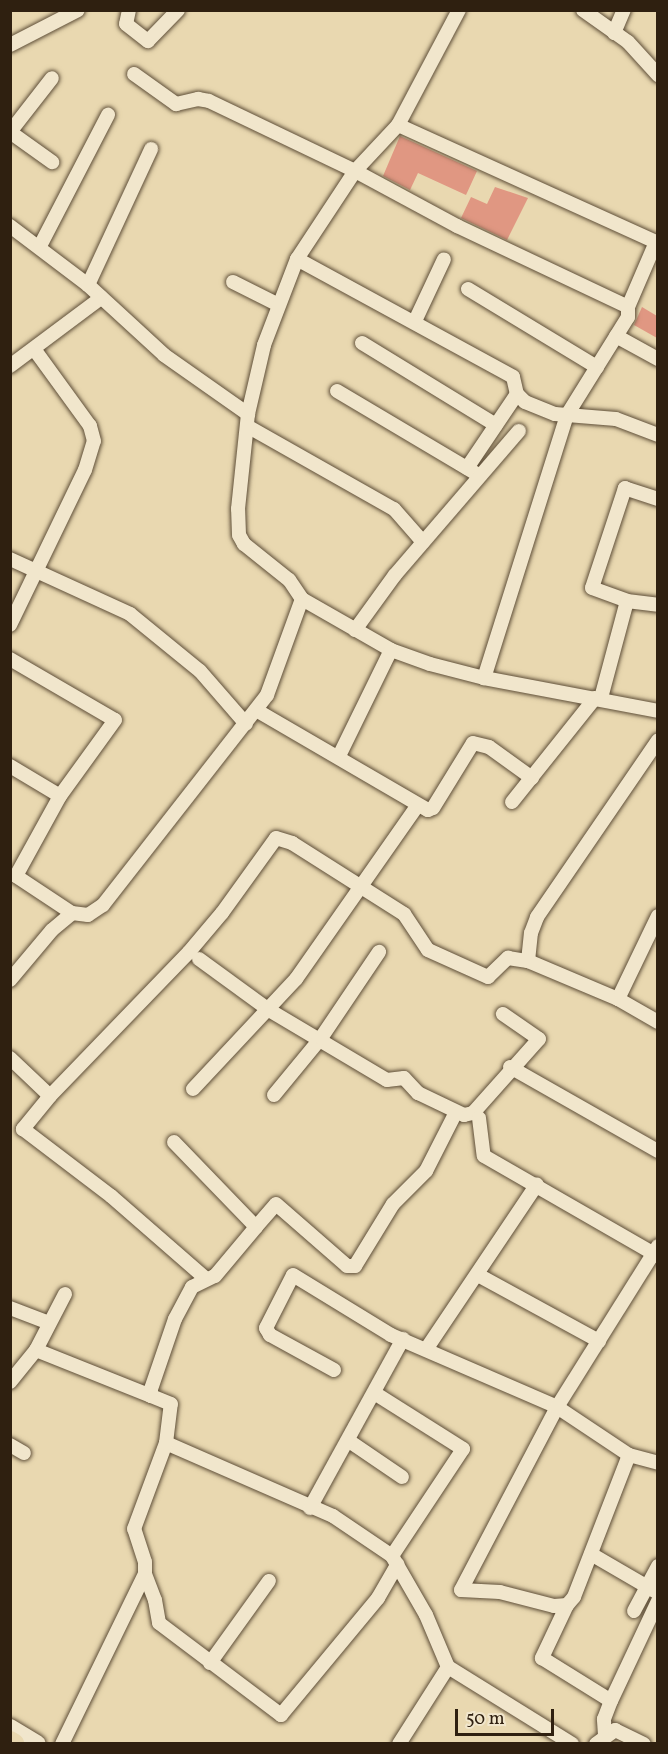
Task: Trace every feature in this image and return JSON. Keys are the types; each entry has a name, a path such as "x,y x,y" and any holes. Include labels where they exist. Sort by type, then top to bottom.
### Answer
{"street":[{"path":"11,44 78,10"},
{"path":"129,10 126,24 145,41 152,40 178,10"},
{"path":"459,10 398,125 355,171 297,259 277,304 248,420 238,509 239,535 289,580 302,599 391,650 484,678 657,711"},
{"path":"583,10 628,42 657,75"},
{"path":"614,33 624,10"},
{"path":"134,74 176,104 198,99 209,101 355,171 457,226 628,307"},
{"path":"52,78 10,132 52,162"},
{"path":"40,246 108,115"},
{"path":"398,125 657,243 628,307 628,317 567,416 484,678"},
{"path":"88,285 151,149"},
{"path":"10,226 40,246 88,285 164,355 248,420 394,509 423,542"},
{"path":"297,259 513,377 517,394 525,402 567,416 616,419 657,435"},
{"path":"414,321 444,259"},
{"path":"233,282 277,304"},
{"path":"468,289 597,367"},
{"path":"10,366 101,298"},
{"path":"616,336 657,359"},
{"path":"362,343 496,425"},
{"path":"10,625 85,470 94,441 90,426 34,349"},
{"path":"338,391 480,476"},
{"path":"467,468 517,394"},
{"path":"355,630 423,542 519,431"},
{"path":"657,499 625,488 592,588 627,601 657,605"},
{"path":"10,559 38,569 130,614 200,671 246,724"},
{"path":"10,659 114,720 60,796 12,878 72,913 88,915 103,905 267,695 302,599"},
{"path":"512,802 598,698 627,601"},
{"path":"339,756 391,650"},
{"path":"256,710 339,756 417,806 428,810 433,808 473,743 489,747 532,778"},
{"path":"528,961 531,933 537,917 657,740"},
{"path":"10,766 60,796"},
{"path":"194,1089 296,979 417,806"},
{"path":"206,1279 111,1196 17,1129 189,952 222,913 276,838 292,843 404,914 428,950 488,977 508,958 528,961 618,999 657,1022"},
{"path":"12,975 52,930 72,913"},
{"path":"618,999 657,916"},
{"path":"274,1095 321,1038 379,952"},
{"path":"199,959 269,1010 321,1038 387,1080 404,1078 418,1093 464,1115 472,1113 510,1067 539,1039 503,1014"},
{"path":"10,1058 50,1096"},
{"path":"510,1067 657,1151"},
{"path":"151,1396 180,1309 192,1287 215,1276 276,1204 347,1266 355,1266 393,1204 426,1171 456,1112"},
{"path":"479,1118 484,1156 656,1252 557,1407 461,1590 500,1592 554,1606 567,1605"},
{"path":"174,1142 256,1227"},
{"path":"427,1348 537,1184"},
{"path":"334,1370 270,1335 266,1328 293,1275 403,1339 557,1407 629,1455 657,1463"},
{"path":"478,1275 599,1341"},
{"path":"10,1382 36,1350 64,1294"},
{"path":"10,1308 49,1323"},
{"path":"310,1508 376,1394 403,1339"},
{"path":"36,1350 171,1404 166,1443 134,1529 145,1562 144,1574 62,1743"},
{"path":"144,1574 155,1600 159,1623 281,1715 378,1598 395,1560 463,1449 376,1394"},
{"path":"350,1441 402,1477"},
{"path":"166,1443 310,1508 333,1516 395,1560 426,1615 448,1667 572,1743"},
{"path":"10,1445 24,1453"},
{"path":"610,1701 542,1658 567,1605 574,1597 629,1455"},
{"path":"591,1554 652,1590"},
{"path":"634,1611 652,1590 657,1566"},
{"path":"210,1663 269,1581"},
{"path":"644,1743 622,1731 601,1739 610,1701 657,1601"},
{"path":"399,1743 448,1667"},
{"path":"10,1728 38,1743"}],"building":[{"path":"400,136 477,171 466,195 418,173 410,190 383,176"},
{"path":"495,187 528,198 507,240 461,218 471,197 487,204"},
{"path":"642,307 657,316 657,338 634,325"}]}
